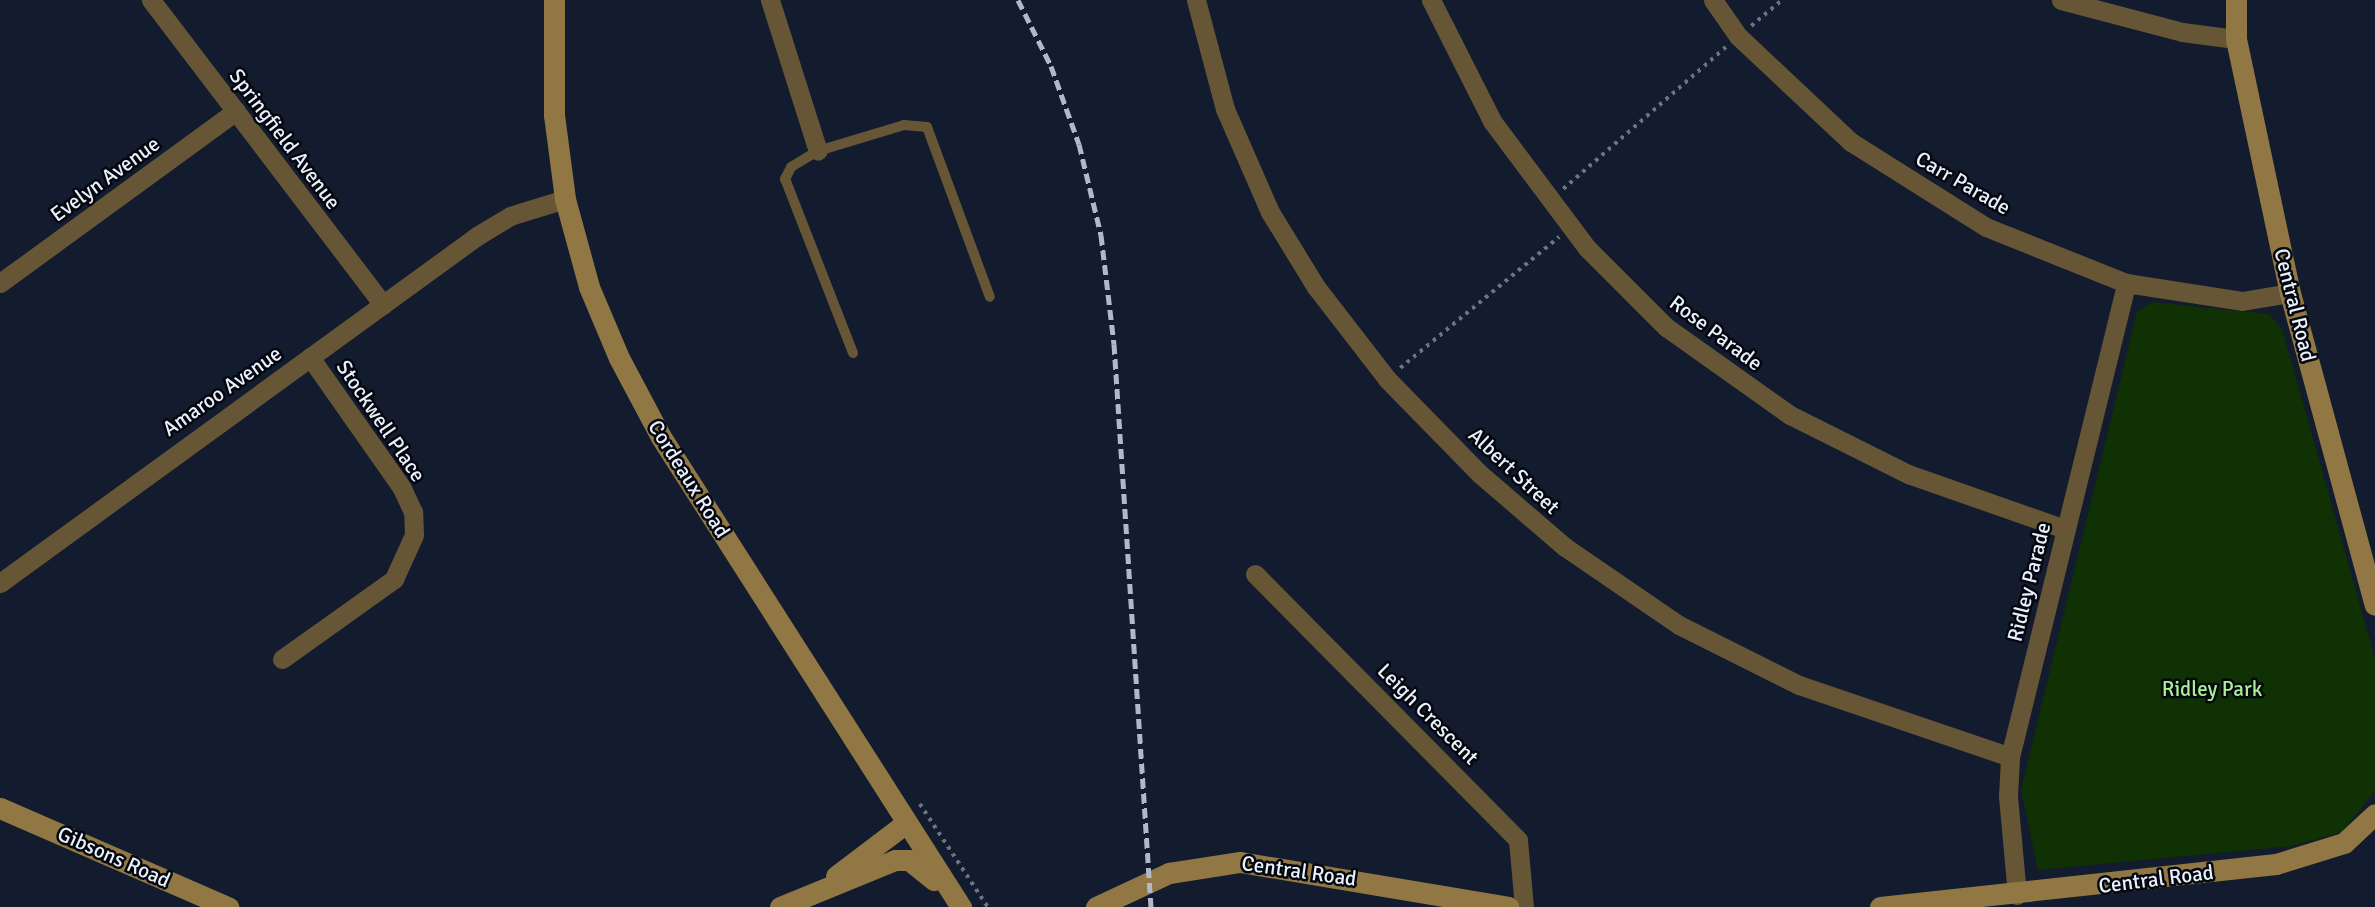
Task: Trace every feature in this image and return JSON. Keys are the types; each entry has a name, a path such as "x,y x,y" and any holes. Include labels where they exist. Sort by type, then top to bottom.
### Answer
{"main road":[{"name":"Cordeaux Road","path":"554,0 554,115 566,206 589,287 640,399 961,907"},
{"name":"Central Road","path":"2236,0 2236,38 2290,293 2375,606"},
{"name":"Gibsons Road","path":"0,808 228,907"},
{"name":"Central Road","path":"1880,907 2018,901 2298,860 2344,843 2375,814"},
{"path":"828,886 906,823"},
{"path":"780,907 877,865 909,860 933,879 954,907"},
{"name":"Central Road","path":"1096,907 1170,873 1240,862 1508,907"}],"street":[{"name":"Springfield Avenue","path":"151,0 383,305"},
{"path":"770,0 818,151"},
{"name":"Albert Street","path":"1196,0 1224,109 1270,212 1316,287 1387,379 1480,474 1565,547 1679,625 1799,685 2010,757"},
{"name":"Rose Parade","path":"1431,0 1492,121 1571,227 1666,327 1790,415 1908,474 2065,529"},
{"name":"Carr Parade","path":"1713,0 1738,36 1851,142 1986,227 2126,283 2242,301 2290,293"},
{"path":"2061,0 2182,32 2236,38"},
{"name":"Evelyn Avenue","path":"0,283 236,111"},
{"name":"Amaroo Avenue","path":"0,583 310,357 474,243 566,206"},
{"name":"Ridley Parade","path":"2018,901 2010,757 2126,283"},
{"name":"Stockwell Place","path":"282,659 394,579 414,535 413,512 402,488 310,357"},
{"name":"Leigh Crescent","path":"1255,574 1518,840 1526,881 1524,907"}],"lane":[{"path":"853,353 785,179 791,167 818,151 904,125 927,127 989,297"}],"path":[{"path":"1550,199 1782,0"},
{"path":"1387,379 1571,227"},
{"path":"917,800 988,907"}],"green space":[{"name":"Ridley Park","path":"2152,302 2269,314 2282,329 2375,658 2375,791 2342,832 2291,846 2038,870 2021,790 2137,312"}],"railway":[{"path":"1018,0 1051,66 1079,144 1101,235 1114,344 1151,907"}]}
